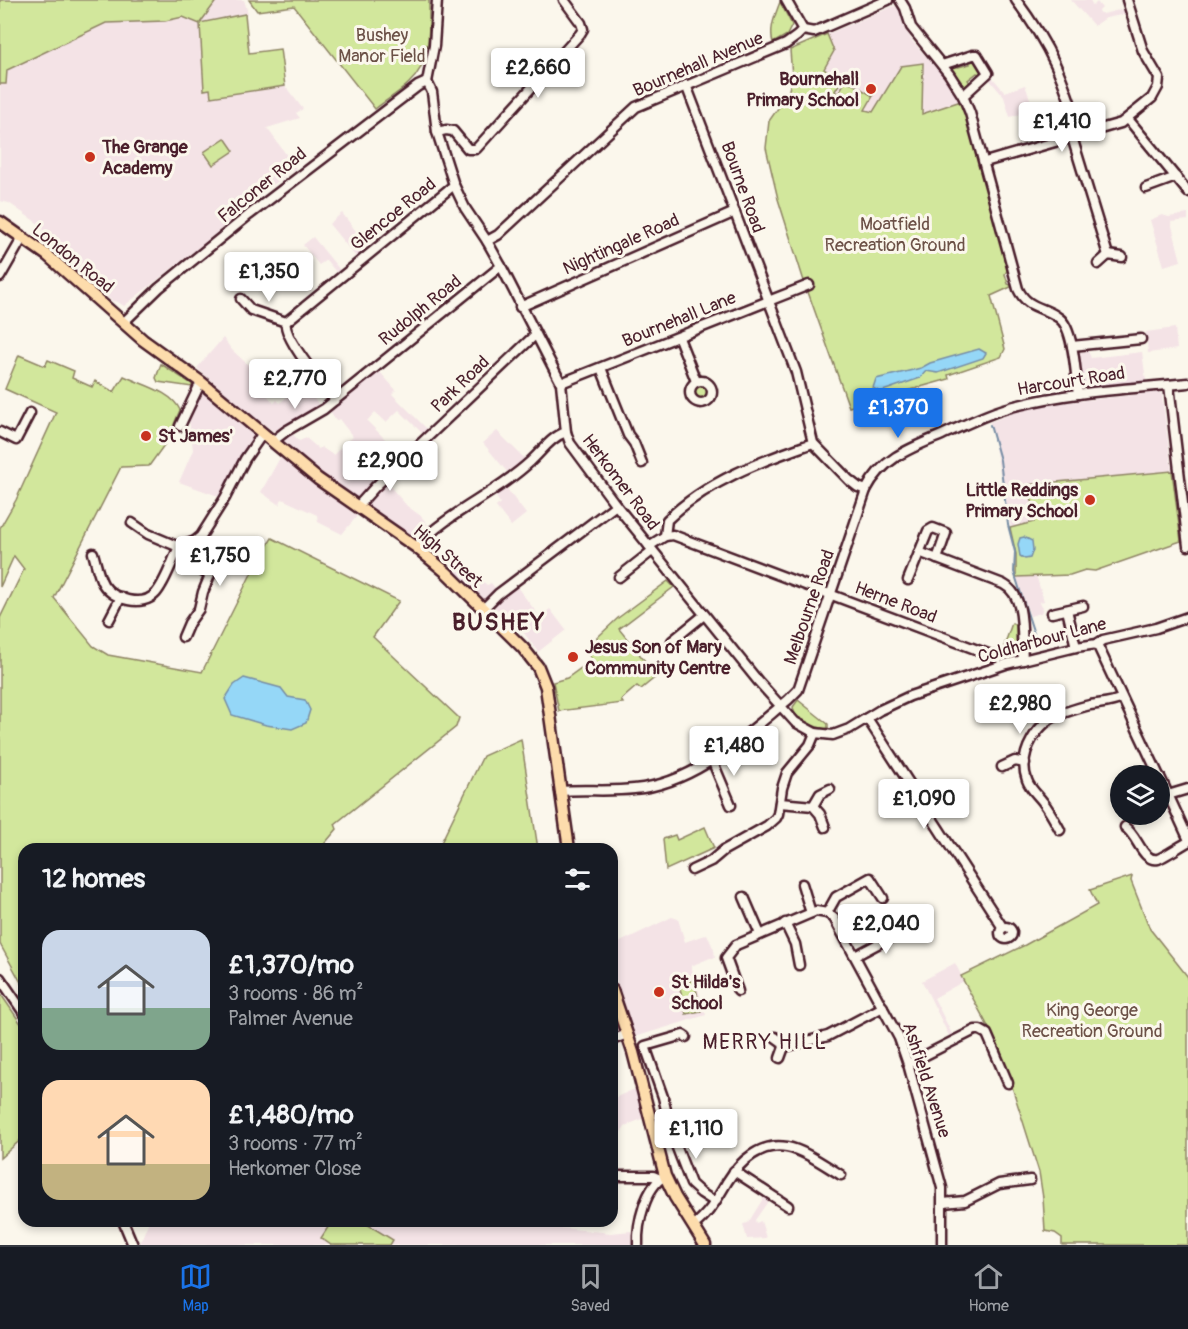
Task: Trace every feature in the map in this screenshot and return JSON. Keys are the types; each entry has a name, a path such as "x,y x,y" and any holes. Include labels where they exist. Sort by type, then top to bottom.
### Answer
{"main road":[{"name":"London Road","path":"0,222 23,237 86,288 123,322"},
{"name":"High Street","path":"123,322 159,354 201,382 318,478 416,547 446,572 528,654 543,677 568,843"},
{"path":"618,1008 644,1092 663,1177 705,1245"}],"street":[{"path":"427,82 434,46 437,0"},
{"path":"437,132 453,131 468,148 476,149 583,29 564,0"},
{"path":"786,0 802,30"},
{"name":"Bournehall Avenue","path":"487,241 514,221 636,106 786,44 802,30 814,32 888,0"},
{"path":"900,0 911,27 942,65 963,96 985,162 1021,295 1033,306 1062,320 1072,346 1078,394"},
{"path":"1016,0 1039,31 1066,89 1076,136 1108,255"},
{"path":"985,162 1121,123 1152,98 1159,83 1156,70 1143,51 1127,0"},
{"path":"942,65 977,54 980,58 988,73 963,96"},
{"name":"Herkomer Road","path":"427,82 432,92 437,132 454,185 465,208 501,266 520,307 561,383 566,432 570,443 650,549 781,706"},
{"name":"Falconer Road","path":"123,322 159,288 296,178 418,86 427,82"},
{"name":"Bourne Road","path":"686,85 768,301"},
{"path":"1128,119 1188,192"},
{"path":"1146,188 1176,177"},
{"name":"Glencoe Road","path":"286,322 454,185"},
{"name":"Nightingale Road","path":"520,307 735,212"},
{"path":"0,277 23,237"},
{"path":"1108,255 1122,257"},
{"path":"1098,264 1108,255"},
{"name":"Rudolph Road","path":"273,441 324,409 501,266"},
{"name":"Bournehall Lane","path":"561,383 809,285"},
{"path":"241,299 251,310 286,322 285,330 335,400"},
{"path":"768,301 796,372 813,443 858,488 867,490"},
{"name":"Park Road","path":"357,507 536,335"},
{"path":"679,338 696,381"},
{"path":"1072,346 1141,339"},
{"path":"601,368 642,464"},
{"path":"180,426 201,382"},
{"name":"Harcourt Road","path":"867,490 881,468 914,446 1019,405 1078,394 1188,383"},
{"path":"1169,385 1188,546"},
{"path":"0,432 16,440 30,413"},
{"path":"416,547 436,529 517,472 554,438 566,432"},
{"path":"132,523 147,534 178,547 195,541 204,532 231,488 245,459 263,433"},
{"path":"619,440 628,435"},
{"path":"619,577 665,536 665,523 669,518 719,482 772,457 813,443"},
{"name":"Melbourne Road","path":"560,791 635,789 648,787 688,773 712,760 798,690 867,490"},
{"path":"483,609 498,594 616,505"},
{"path":"908,580 928,531 933,528 946,533 937,559"},
{"name":"Herne Road","path":"665,536 678,537 999,658"},
{"path":"183,638 189,623 200,609 203,592 210,575 198,570 194,564 195,541"},
{"path":"93,553 105,586 127,600 140,601 153,596 178,547"},
{"path":"919,552 1002,584 1014,593 1021,622 1023,660"},
{"path":"109,620 121,597"},
{"path":"1052,613 1083,606"},
{"path":"1067,610 1076,647"},
{"path":"672,641 704,615"},
{"name":"Coldharbour Lane","path":"815,733 833,735 849,729 910,696 1023,660 1097,644 1103,640 1188,617"},
{"path":"1097,644 1154,765"},
{"path":"1060,830 1028,781 1025,763 1036,733 1046,721 1077,708 1114,702 1122,698"},
{"path":"692,870 711,861 724,850 767,826 776,818 782,788 788,773 810,745 815,733 795,722 781,706"},
{"path":"867,718 1003,928"},
{"path":"712,760 731,805"},
{"path":"1002,767 1016,761 1025,763"},
{"path":"813,806 820,794 830,789"},
{"path":"1170,794 1188,789"},
{"path":"1170,799 1188,838"},
{"path":"780,802 813,806 820,814 825,827"},
{"path":"1125,827 1135,835 1145,855 1152,859 1161,858 1188,842"},
{"path":"738,991 726,957 736,945 812,913 827,913 836,897 870,878 883,898"},
{"path":"802,884 812,913"},
{"path":"744,897 760,934"},
{"name":"Ashfield Avenue","path":"827,913 837,921 899,1038 939,1172 943,1203 942,1245"},
{"path":"785,923 795,944 799,965"},
{"path":"855,956 904,930"},
{"path":"0,978 18,1005"},
{"path":"784,1047 828,1036 883,1007"},
{"path":"908,1064 975,1030 980,1030 987,1034 1008,1083"},
{"path":"618,1038 627,1034"},
{"path":"686,1037 683,1035 645,1046 660,1088 672,1135 691,1184 715,1202"},
{"path":"775,1037 782,1042 784,1047 780,1058"},
{"path":"644,1092 660,1088"},
{"path":"693,1226 709,1212 740,1163 756,1152 781,1146 794,1149 841,1174"},
{"path":"734,1172 788,1206"},
{"path":"618,1176 663,1177 641,1213 638,1245"},
{"path":"943,1203 965,1201 999,1184 1030,1180"},
{"path":"126,1227 133,1245"}],"shaded area":[{"name":"The Grange Academy","path":"0,0 244,0 248,13 200,24 204,90 210,89 211,96 280,49 285,86 303,109 296,113 300,118 267,128 296,168 124,306 112,301 41,241 43,227 9,203 0,201"},
{"path":"1071,0 1090,0 1093,6 1097,2 1102,8 1098,12 1103,14 1124,7 1126,14 1106,18 1094,26"},
{"name":"Bournehall Primary School","path":"894,6 900,10 904,28 913,42 943,75 961,101 770,168 766,148 781,105 788,94 792,77 790,50"},
{"path":"991,76 1005,92 1025,85 1034,110 1010,117 1004,97 988,78"},
{"path":"342,213 359,235 355,238 365,250 356,257 329,224"},
{"path":"1188,214 1188,220 1171,222 1181,261 1164,266 1150,220 1162,215 1169,217"},
{"path":"313,237 340,270 337,273 326,260 319,265 303,245"},
{"path":"1175,328 1177,349 1148,353 1146,332"},
{"path":"223,338 232,350 257,373 258,381 274,403 277,400 280,403 302,383 319,405 277,431 273,431 197,368"},
{"path":"1088,351 1091,358 1142,352 1146,381 1080,388 1078,352"},
{"path":"379,371 396,390 392,394 428,430 424,435 399,410 386,422 375,412 367,421 402,456 357,498 321,475 282,440 291,432 299,441 306,438 319,449 321,447 333,455 353,437 339,419 336,421 329,410"},
{"name":"Little Reddings Primary School","path":"1160,392 1181,541 1095,571 1085,570 1070,575 1036,575 1044,601 1039,602 1043,607 1041,613 1030,616 1016,577 1016,554 990,422 1023,409 1050,404"},
{"path":"203,393 215,399 255,436 242,454 221,497 179,482 193,450 189,419"},
{"path":"497,431 525,459 508,473 483,443"},
{"path":"281,456 357,516 342,534 318,522 317,515 282,499 279,505 261,492"},
{"path":"387,483 430,528 416,538 367,507 366,504"},
{"path":"506,488 526,514 511,526 496,507 500,503 495,495"},
{"path":"461,563 487,585 491,583 495,588 485,600 452,568"},
{"path":"517,587 540,617 550,609 566,630 538,652 524,633 494,607"},
{"name":"St Hilda's School","path":"672,917 678,919 685,942 707,934 715,958 691,966 706,1015 635,1037 618,987 618,943"},
{"path":"955,963 964,981 934,998 953,1036 950,1038 922,981"},
{"path":"637,1088 644,1118 625,1126 618,1137 618,1096"},
{"path":"764,1197 769,1200 755,1220 756,1223 761,1221 766,1238 747,1239 743,1224 748,1223"},
{"path":"146,1227 552,1227 611,1233 631,1231 632,1245 139,1245"}],"green space":[{"path":"0,0 217,0 200,23 245,14 249,53 280,49 285,86 211,97 210,89 204,90 200,24 183,17 165,21 106,23 7,70 6,84 0,84"},
{"name":"Bushey Manor Field","path":"249,0 429,0 428,44 422,65 409,83 375,109 294,6 257,11"},
{"path":"780,2 792,25 787,35 773,43 772,27"},
{"name":"Moatfield Recreation Ground","path":"827,34 834,51 824,69 841,81 835,91 838,94 846,80 873,96 865,110 873,112 901,66 923,63 922,114 961,101 967,112 1009,267 1005,274 1008,284 1013,286 991,296 1005,349 1001,357 948,375 949,379 849,407 803,278 778,199 766,148 769,121 788,94 792,77 790,50"},
{"path":"974,57 986,71 981,77 977,73 968,80 972,85 967,90 949,65 956,62 958,67 970,64 968,59"},
{"path":"225,138 234,151 213,165 204,152"},
{"path":"19,355 45,366 48,360 74,371 72,378 92,387 95,381 114,392 124,376 163,393 176,403 180,410 167,441 149,466 121,467 54,598 93,646 108,655 202,672 257,562 272,538 399,601 373,637 459,718 456,727 335,824 337,829 325,843 18,843 18,977 0,944 0,618 24,569 14,556 0,587 0,528 16,500 56,412 5,389"},
{"path":"161,364 192,384 192,387 158,382 156,378"},
{"path":"701,383 707,386 710,392 707,398 701,401 695,398 692,392 695,386"},
{"path":"1172,471 1181,541 1095,571 1085,570 1070,575 1016,577 1016,554 1010,528 1034,522 1035,509 1026,485"},
{"path":"668,581 674,587 619,629 657,676 641,689 637,686 621,700 623,703 559,711 553,682 567,678 592,660 585,649 618,618"},
{"path":"1012,623 1016,625 1016,654 1010,655 1002,652"},
{"path":"798,700 828,724 828,728 825,729 801,720 793,707"},
{"path":"521,739 537,843 441,843 483,756"},
{"path":"705,827 714,848 666,870 663,839 675,835 677,840"},
{"name":"King George Recreation Ground","path":"1132,876 1131,881 1150,929 1188,977 1188,1245 1062,1245 1062,1238 1055,1233 1045,1231 1039,1172 1000,1049 961,976 1025,945 1097,905 1090,890"},
{"path":"694,980 701,1011 686,1014 679,984"},
{"path":"0,993 18,1019 18,1142 0,1158"},
{"path":"328,1227 372,1227 393,1240 390,1245 331,1245 321,1238"}],"water":[{"path":"979,349 986,353 983,358 938,373 926,371 920,378 880,392 873,388 876,379 921,368 930,363"},
{"path":"1024,537 1032,541 1033,550 1030,558 1025,559 1020,556 1018,544 1020,538"},
{"path":"244,678 281,688 288,697 305,700 310,710 306,723 292,729 266,725 232,715 225,699 234,685"}],"waterway":[{"path":"990,425 1000,460 1008,525 1015,552 1014,572 1034,634 1034,644"}],"place":[{"name":"Bournehall Primary School","path":"871,89"},
{"name":"The Grange Academy","path":"90,157"},
{"name":"St James'","path":"146,436"},
{"name":"Little Reddings Primary School","path":"1090,500"},
{"name":"Jesus Son of Mary Community Centre","path":"573,657"},
{"name":"St Hilda's School","path":"659,992"}],"district":[{"name":"BUSHEY","path":"499,622"},
{"name":"MERRY HILL","path":"765,1042"}]}
